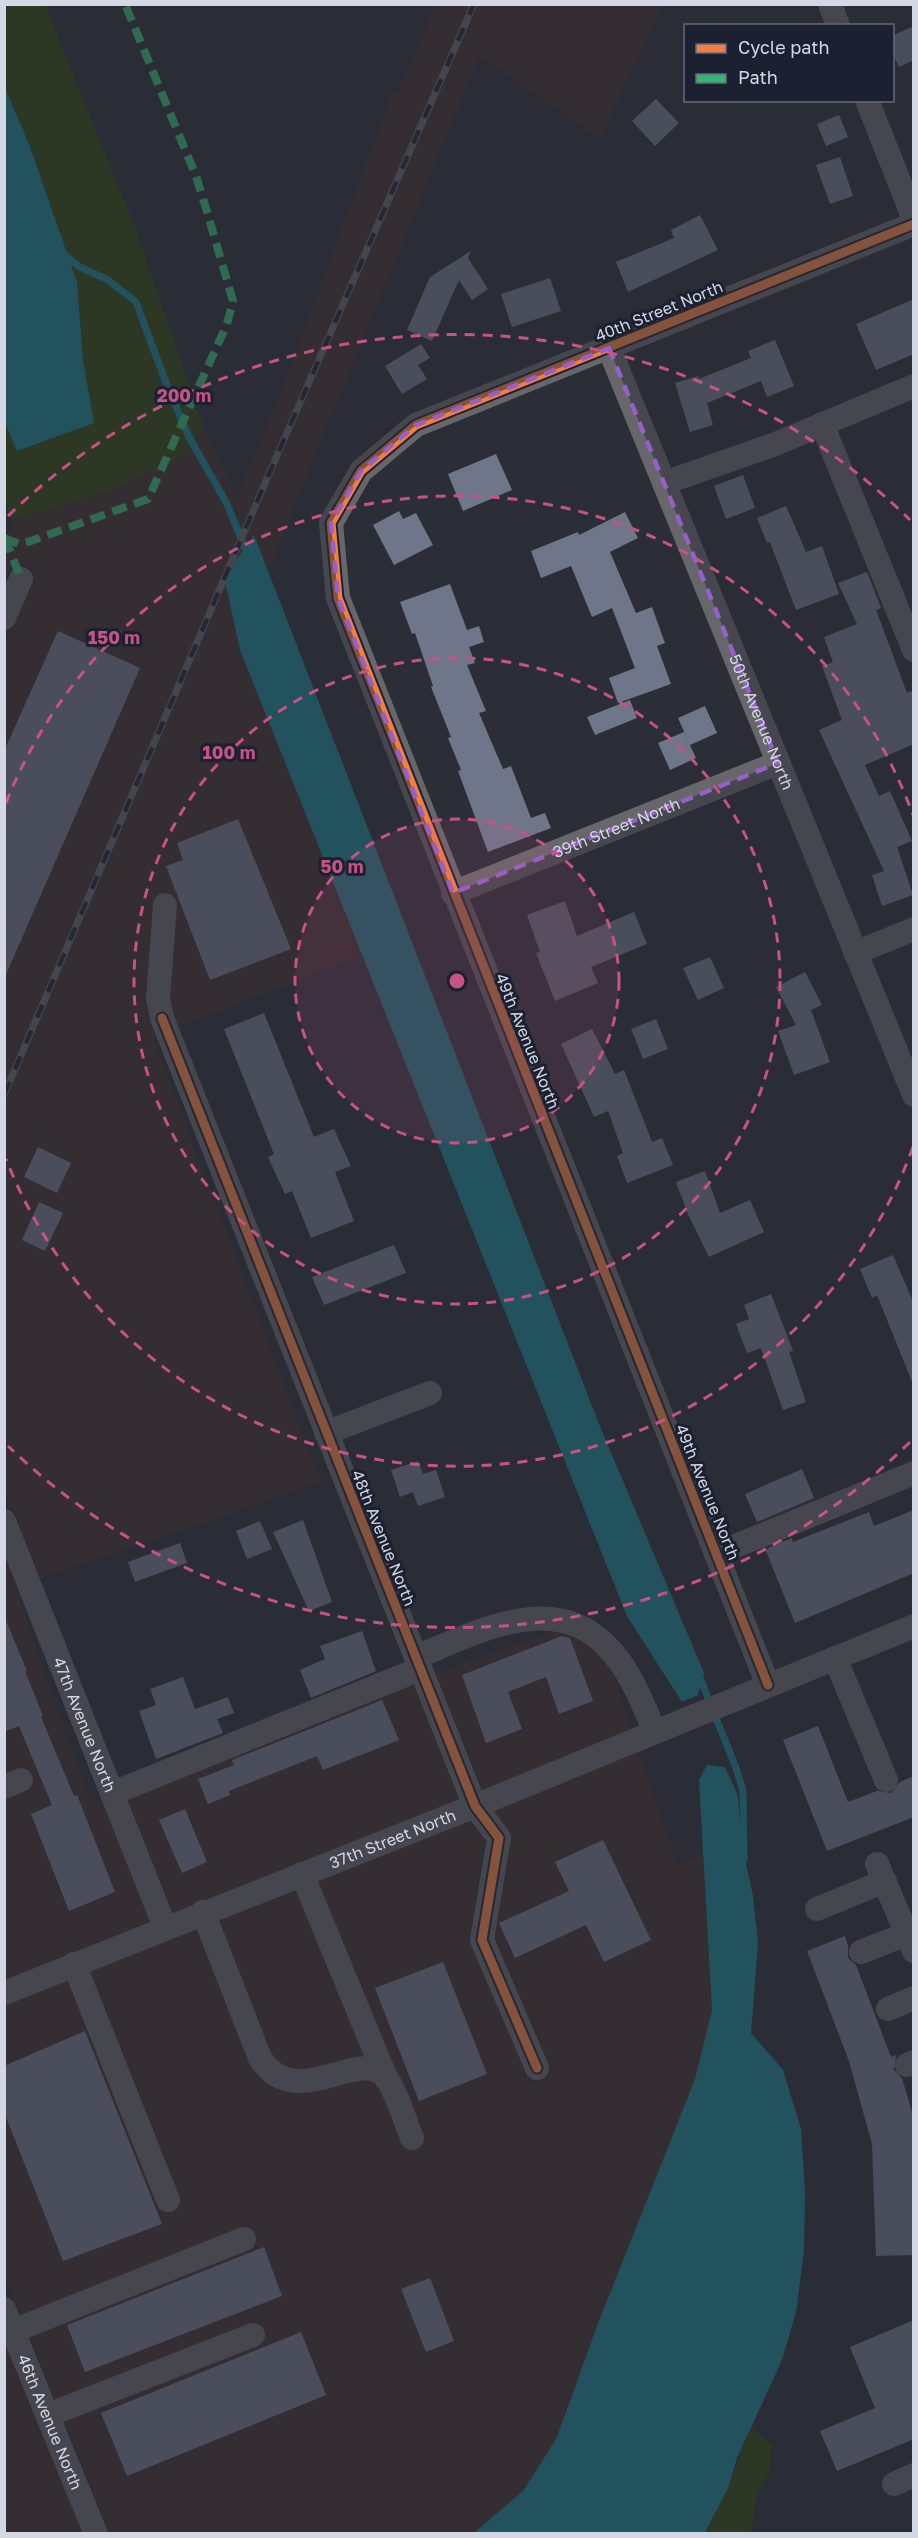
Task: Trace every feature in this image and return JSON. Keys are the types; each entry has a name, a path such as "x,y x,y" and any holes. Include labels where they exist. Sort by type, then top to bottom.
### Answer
{"street":[{"path":"830,4 837,24"},
{"path":"868,102 914,219"},
{"name":"40th Street North","path":"416,425 914,224"},
{"name":"50th Avenue North","path":"609,348 914,1095"},
{"path":"664,483 773,445 914,386"},
{"path":"822,424 914,650"},
{"name":"49th Avenue North","path":"416,425 361,471 332,524 338,598 716,1554 759,1689"},
{"path":"4,618 13,582"},
{"name":"39th Street North","path":"453,893 778,764"},
{"name":"48th Avenue North","path":"165,905 158,998 162,1018 475,1806 499,1838 482,1940 537,2068"},
{"path":"855,953 914,929"},
{"path":"326,1433 430,1393"},
{"path":"716,1554 914,1473"},
{"name":"47th Avenue North","path":"4,1521 165,1927"},
{"path":"112,1794 418,1663 494,1626 525,1618 573,1623 592,1632 620,1662 666,1728"},
{"name":"37th Street North","path":"4,1993 165,1927 475,1806 914,1626"},
{"path":"835,1658 886,1780"},
{"path":"817,1909 881,1873 910,1942 861,1952"},
{"path":"302,1874 412,2138"},
{"path":"203,1912 257,2050 269,2072 280,2079 310,2082 363,2069 376,2071 386,2078"},
{"path":"75,1964 168,2200"},
{"path":"888,2009 914,1998"},
{"path":"9,2320 244,2239"},
{"name":"46th Avenue North","path":"9,2320 96,2534"},
{"path":"48,2415 254,2335"}],"highlighted area":[{"path":"609,348 778,763 453,893 338,598 331,523 361,471 416,425"}],"shaded area":[{"path":"436,5 663,5 600,138 479,56 268,570 254,535 224,577 240,650 362,955 179,1027 170,1004 147,1013 156,1037 153,1038 321,1482 40,1578 4,1487 4,648 31,587 37,584 35,578 37,572 31,569 29,564 21,566 15,564 5,575 4,552 13,519 110,491 185,454 203,426 237,497 279,398 393,92 398,92"},
{"path":"4,1555 90,1802 101,1798 150,1922 5,1981"},
{"path":"593,1616 632,1730 483,1790 436,1674"},
{"path":"413,1683 459,1800 173,1912 124,1789"},
{"path":"639,1751 678,1866 703,1852 712,2010 695,2079 597,2326 557,2437 524,2490 474,2534 110,2533 5,2276 5,2005 470,1820 485,1841 477,1885 471,1945 530,2083 553,2073 495,1938 511,1839 509,1831 494,1810"},
{"path":"5,2342 83,2533 5,2533"}],"green space":[{"path":"5,5 45,5 135,227 203,426 185,454 110,491 13,519 13,522 5,501 4,420 18,451 93,423 83,360 50,209 29,144 5,88"},
{"path":"750,2427 772,2445 770,2468 757,2494 751,2533 705,2534 729,2486"}],"water":[{"path":"5,88 29,144 77,282 83,360 94,423 17,451 4,420"},
{"path":"254,535 601,1429 704,1673 698,1695 682,1702 627,1616 240,650 224,577"},
{"path":"707,1765 725,1767 738,1796 741,1840 753,1896 758,1943 751,2033 783,2070 801,2129 805,2191 804,2251 796,2312 782,2360 737,2458 729,2486 705,2533 474,2533 524,2490 557,2437 597,2326 695,2079 712,2010 699,1780"}],"building":[{"path":"914,26 914,60 899,67 894,56 894,35"},
{"path":"656,99 679,123 655,146 632,121"},
{"path":"839,115 848,137 826,146 817,124"},
{"path":"840,157 853,196 830,204 816,165"},
{"path":"700,215 718,250 628,292 616,262 674,238 671,230"},
{"path":"471,251 468,258 488,289 472,300 459,280 432,341 407,330 430,277"},
{"path":"550,278 561,311 512,327 501,294"},
{"path":"914,299 914,354 876,370 856,324"},
{"path":"775,340 794,386 767,397 761,381 707,403 713,425 690,432 675,383 698,376 699,379 751,358 748,351"},
{"path":"421,344 430,358 418,365 427,379 402,394 385,366"},
{"path":"496,454 512,490 463,511 448,474"},
{"path":"743,475 755,508 726,519 714,486"},
{"path":"786,506 806,552 822,546 839,594 796,610 770,542 767,543 757,518"},
{"path":"399,511 403,519 416,513 433,545 394,565 373,525"},
{"path":"625,512 638,538 610,552 636,613 652,607 665,643 657,646 671,684 618,703 609,678 635,668 612,608 592,617 571,566 541,578 531,551 578,532 579,535"},
{"path":"867,572 881,608 876,610 907,693 914,690 914,744 865,765 879,796 890,791 912,841 897,847 913,895 882,906 872,875 884,871 819,730 842,720 822,666 833,662 824,637 857,624 838,583"},
{"path":"450,584 467,630 479,626 484,642 469,647 475,663 467,665 486,711 479,713 503,769 511,766 531,818 545,813 551,828 488,852 458,771 461,770 448,738 451,737 431,687 433,686 415,633 412,634 400,602"},
{"path":"58,631 140,668 4,979 4,751"},
{"path":"630,700 637,718 595,735 587,717"},
{"path":"705,706 717,733 690,745 678,718"},
{"path":"684,732 696,758 670,770 658,743"},
{"path":"238,819 291,949 210,980 166,866 183,860 177,843"},
{"path":"565,901 577,936 634,912 647,944 591,967 598,983 555,1001 536,953 540,952 527,915"},
{"path":"710,957 724,988 698,1000 683,968"},
{"path":"805,972 822,1005 811,1010 830,1062 794,1075 778,1031 796,1025 776,987"},
{"path":"264,1013 314,1137 334,1129 351,1166 335,1172 354,1221 311,1238 292,1191 285,1194 268,1157 274,1154 224,1029"},
{"path":"656,1019 668,1049 643,1059 631,1029"},
{"path":"592,1029 615,1074 624,1070 652,1142 662,1138 673,1165 627,1183 617,1156 623,1153 608,1111 594,1117 561,1044"},
{"path":"38,1147 71,1163 57,1193 24,1177"},
{"path":"705,1171 720,1213 750,1200 764,1232 709,1257 688,1214 676,1182"},
{"path":"39,1202 63,1213 45,1251 22,1240"},
{"path":"394,1245 406,1273 324,1305 312,1277"},
{"path":"893,1255 914,1304 913,1384 877,1295 872,1298 860,1269"},
{"path":"771,1294 793,1351 789,1352 806,1402 783,1410 761,1348 747,1353 736,1324 749,1319 744,1305"},
{"path":"418,1461 423,1474 436,1470 445,1497 418,1506 413,1492 400,1497 391,1470"},
{"path":"802,1469 814,1498 757,1522 745,1494"},
{"path":"914,1510 914,1573 795,1623 766,1551 768,1548 792,1538 793,1542 869,1512 874,1526"},
{"path":"303,1520 332,1602 309,1611 273,1532"},
{"path":"260,1521 272,1549 247,1559 236,1531"},
{"path":"180,1543 187,1563 135,1582 128,1562"},
{"path":"4,1616 27,1671 25,1671 43,1716 41,1717 74,1796 77,1795 115,1892 69,1911 31,1814 52,1805 19,1726 4,1732"},
{"path":"362,1631 376,1671 311,1698 300,1670 325,1659 320,1646"},
{"path":"562,1636 570,1638 593,1701 559,1714 546,1677 508,1692 522,1729 486,1743 462,1675"},
{"path":"183,1677 195,1709 228,1697 234,1713 217,1719 223,1733 156,1759 139,1711 156,1705 150,1689"},
{"path":"382,1700 399,1740 323,1770 317,1756 229,1791 230,1795 208,1804 198,1779 234,1765 232,1760"},
{"path":"818,1726 848,1802 877,1791 891,1793 900,1782 914,1776 914,1817 827,1851 783,1740"},
{"path":"185,1809 207,1862 182,1873 159,1820"},
{"path":"603,1840 651,1940 604,1962 586,1925 515,1958 499,1923 569,1891 555,1862"},
{"path":"845,1936 848,1958 856,1965 891,2057 896,2055 894,2070 902,2078 914,2119 914,2255 876,2256 872,2144 849,2061 807,1951"},
{"path":"443,1962 487,2074 419,2101 375,1988"},
{"path":"85,2031 162,2224 63,2261 4,2112 4,2066"},
{"path":"264,2247 282,2296 85,2372 67,2325"},
{"path":"430,2278 454,2341 426,2352 401,2289"},
{"path":"914,2320 914,2439 837,2471 820,2431 875,2408 850,2347"},
{"path":"301,2332 326,2395 127,2476 101,2413"}],"waterway":[{"path":"62,252 78,266 108,280 136,302 189,437 227,504 248,555"},
{"path":"699,1675 743,1791 744,1860"}],"railway":[{"path":"4,1095 262,490 474,4"}],"marked path":[{"path":"4,538 19,544 31,541 148,499 227,324 233,301 196,176 125,4"},
{"path":"5,538 21,579"}],"cycle path":[{"path":"768,1685 338,598 331,523 361,471 416,425 914,224"},
{"path":"162,1018 475,1806 499,1838 482,1940 537,2068"}]}
